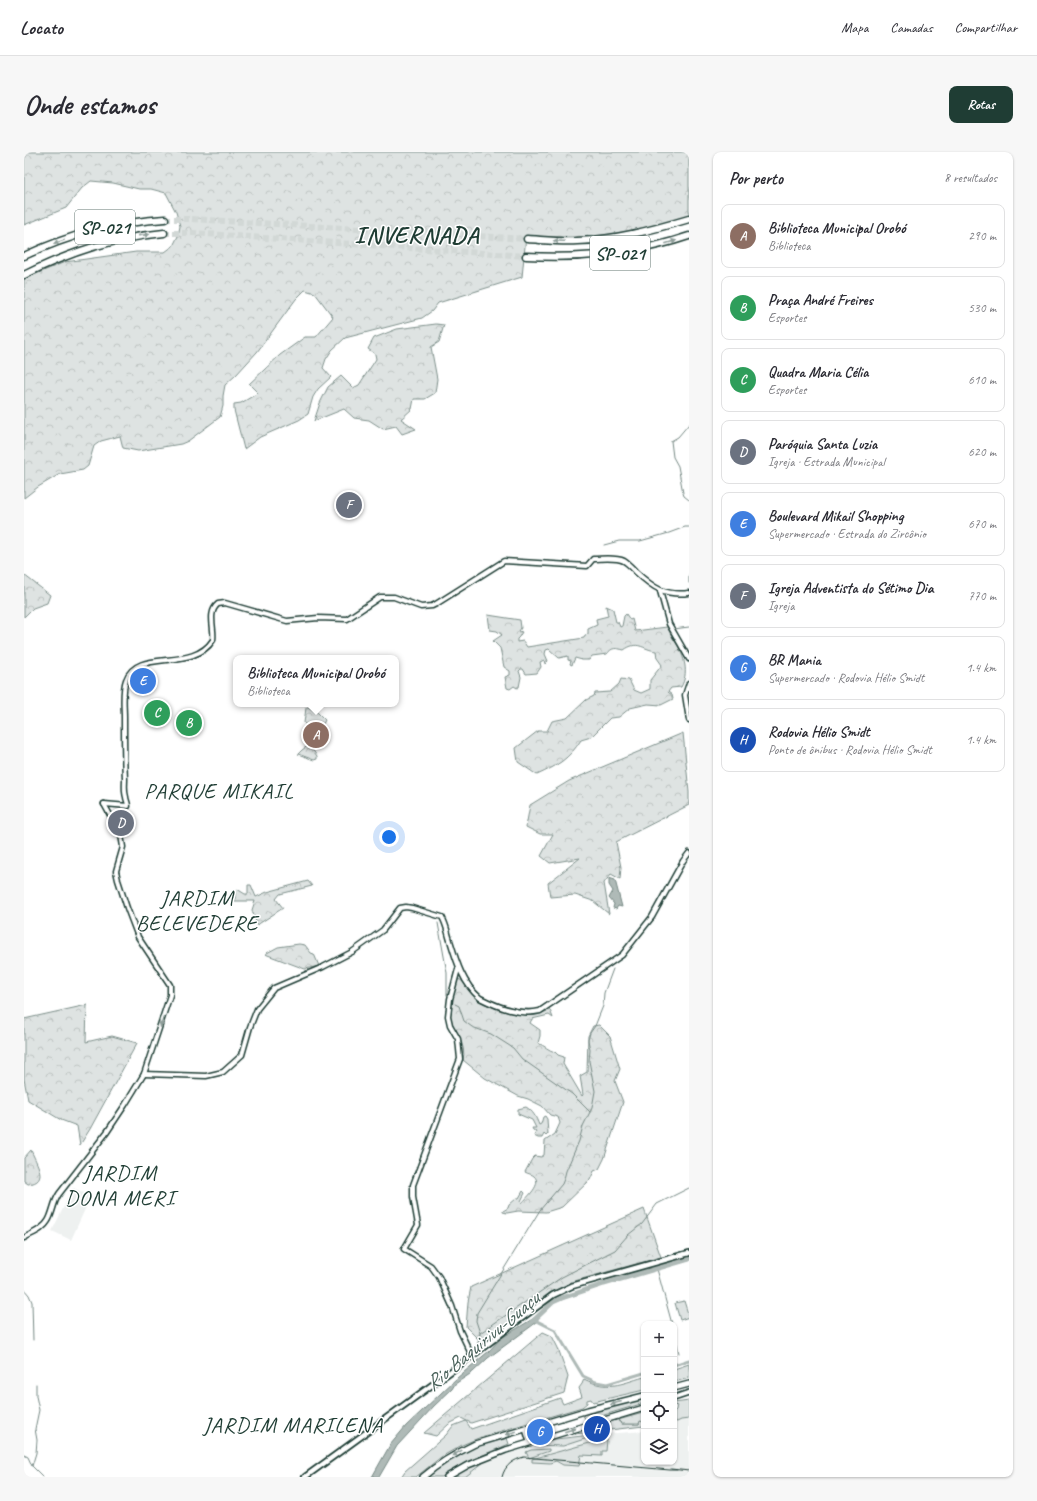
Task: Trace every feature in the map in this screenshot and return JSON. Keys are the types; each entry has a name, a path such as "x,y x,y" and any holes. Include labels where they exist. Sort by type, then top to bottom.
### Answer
{"highway":[{"name":"SP-021","path":"24,256 89,231 141,220 165,219"},
{"name":"SP-021","path":"527,239 562,241 590,240 646,231 689,219"},
{"name":"SP-021","path":"24,275 51,262 94,246 140,235 164,233"},
{"name":"SP-021","path":"526,256 591,256 620,253 651,247 689,236"}],"main road":[{"path":"305,1477 472,1356 538,1306 562,1291 572,1286 689,1253"},
{"path":"677,1387 688,1384"},
{"path":"677,1397 689,1393"},
{"path":"423,1477 445,1460 475,1444 526,1428 641,1397"},
{"path":"447,1477 479,1460 530,1442 641,1409"},
{"path":"526,1428 530,1442"}],"street":[{"path":"24,1238 48,1222 55,1199 120,1114 144,1074 171,992 170,985 138,937 127,908 116,871 123,843 121,835 104,804 126,805 124,704 126,681 134,669 146,662 186,658 198,653 211,644 214,636 212,611 218,604 225,603 287,621 318,618 347,619 380,597 394,596 415,605 426,607 432,606 481,577 504,561 587,566 593,559 624,561 643,579 660,591 689,594"},
{"path":"660,591 669,624 689,659"},
{"path":"689,682 685,696 689,720"},
{"path":"107,809 118,805"},
{"path":"144,1074 206,1076 223,1072 242,1055 257,1009 274,988 323,967 352,952 383,930 397,911 403,907 412,908 442,917 447,924 458,969 476,995 515,1012 529,1013 540,1011 598,973 622,955 652,917 689,853"},
{"path":"458,969 448,1016 450,1025 458,1039 460,1059 412,1189 418,1225 404,1249 431,1266 439,1277 452,1306 460,1331 472,1356"}],"shaded area":[{"path":"609,878 615,880 622,907 618,906 616,909 613,908 614,904 609,898 613,891 609,885"},
{"path":"73,1188 91,1196 71,1240 52,1231"},
{"name":"Rio Baquirivu-Guaçu","path":"534,1318 538,1319 537,1322 488,1358 473,1372 455,1384 452,1389 397,1446 379,1477 372,1477 390,1445 406,1426 457,1378 489,1351 500,1339"},
{"path":"689,1419 689,1477 465,1477 482,1463 494,1456 547,1440 641,1431 641,1465 677,1465 677,1422"}],"green space":[{"path":"24,152 689,152 689,217 605,236 576,238 526,236 522,277 438,303 432,311 422,318 345,338 332,350 326,359 323,368 331,377 318,389 313,397 308,414 299,420 260,437 244,449 234,410 234,404 241,403 258,393 249,384 280,355 305,337 316,337 333,317 315,293 305,290 296,299 257,352 225,385 223,406 220,417 188,441 181,444 138,451 123,448 120,436 101,441 94,446 88,466 83,470 60,474 38,487 24,498 24,279 65,262 136,252 165,252 173,246 178,236 180,226 176,212 166,193 151,189 139,189 113,183 91,181 82,188 66,208 24,225"},
{"path":"436,324 444,325 439,342 431,347 437,379 435,393 425,399 414,399 412,409 401,419 416,429 402,434 396,426 383,429 369,420 354,418 344,409 314,421 320,403 328,387 341,376 353,388 359,385 376,359 375,354 368,349 374,338 397,329"},
{"path":"24,575 50,595 47,603 33,608 24,617"},
{"path":"606,606 613,609 616,622 618,622 620,627 622,626 624,616 626,614 630,620 632,619 635,631 667,627 684,659 685,676 681,687 671,688 668,692 672,695 673,699 661,705 648,704 630,708 619,717 610,718 591,737 581,740 572,752 562,761 537,775 518,762 516,748 538,731 547,731 552,721 567,718 586,700 594,696 595,693 610,692 619,684 621,679 629,680 634,690 641,693 650,689 650,680 662,665 657,658 656,651 637,645 624,650 612,649 607,654 592,656 589,660 575,658 572,665 570,664 571,661 568,660 568,656 559,658 549,649 546,650 545,654 548,661 545,664 544,660 540,662 541,667 537,673 526,674 523,669 521,669 519,671 521,677 519,687 517,688 514,686 510,689 507,688 505,677 510,675 510,671 504,667 500,648 493,641 502,635 497,631 490,630 488,615 520,620 521,628 519,631 522,632 517,639 517,642 523,641 527,647 584,638 585,635 588,634 588,629 597,625 596,619 608,616"},
{"path":"308,707 317,712 325,720 323,724 311,729 304,723 306,708"},
{"path":"683,733 689,805 616,842 621,867 620,879 611,874 604,883 609,914 593,901 575,895 550,897 548,883 580,858 550,863 541,856 553,834 540,834 526,827 530,805 569,781"},
{"path":"309,745 317,756 317,759 314,760 298,754"},
{"path":"308,881 312,886 280,894 276,899 283,908 257,925 252,910 255,901 235,901 235,891 237,889 245,894 248,894 248,885 251,885 256,897 267,892"},
{"path":"299,944 305,945 311,953 314,954 319,966 305,969 265,954 278,947"},
{"path":"458,979 463,982 479,1000 501,1010 514,1014 528,1015 550,1010 553,1018 549,1015 532,1019 530,1023 540,1030 538,1043 564,1057 563,1064 582,1096 580,1076 587,1072 588,1036 593,1026 599,1025 610,1036 620,1069 615,1081 623,1102 604,1159 599,1169 594,1171 590,1180 562,1207 546,1212 503,1212 517,1198 519,1198 523,1191 525,1193 521,1201 522,1203 533,1190 537,1183 536,1179 533,1175 525,1172 535,1156 541,1157 544,1155 545,1141 555,1134 560,1123 558,1117 550,1115 542,1106 518,1096 485,1078 463,1060 464,1054 462,1044 451,1019 451,1010"},
{"path":"87,1005 86,1042 112,1036 137,1043 80,1145 77,1126 61,1120 28,1100 24,1079 24,1019"},
{"path":"526,1107 534,1114 539,1125 545,1116 547,1119 548,1134 546,1136 544,1134 542,1138 538,1138 534,1136 536,1132 532,1128 536,1128 532,1120 518,1114 518,1109"},
{"path":"31,1150 40,1171 40,1176 35,1182 28,1184 24,1181 24,1158"},
{"path":"644,1209 661,1257 571,1282 481,1342 466,1327 471,1287"},
{"path":"684,1301 689,1317 680,1320 675,1303"},
{"path":"543,1332 552,1336 558,1348 568,1377 564,1393 471,1423 461,1418 449,1424 436,1436 424,1433"},
{"path":"689,1364 689,1378 677,1381 677,1368"},
{"path":"641,1378 641,1391 593,1402 591,1399 587,1400 587,1403 582,1407 481,1437 462,1445 441,1457 416,1477 401,1477 405,1471 446,1435 453,1426 466,1421 471,1429 560,1398 563,1404 582,1397 579,1388 584,1379 600,1385 621,1384"},
{"path":"641,1398 641,1404 594,1418 585,1419 583,1415"},
{"path":"689,1401 689,1419 677,1422 677,1403"},
{"path":"641,1411 641,1415 618,1421 622,1424 639,1424 640,1421 641,1426 575,1434"},
{"path":"641,1414 641,1421 639,1424 622,1424 618,1420"},
{"path":"600,1434 563,1446 531,1445 547,1440"},
{"path":"507,1438 509,1444 464,1463 442,1477 425,1477 444,1463 464,1452 484,1444"},
{"path":"604,1439 607,1440 606,1451 602,1451 602,1456 581,1455 579,1466 563,1465 556,1461 550,1463 532,1462 532,1459"},
{"path":"549,1449 549,1451 529,1458 526,1452 531,1450"},
{"path":"489,1458 465,1477 451,1477 469,1466"}],"waterway":[{"path":"689,424 678,437 671,441 673,457 678,466 683,493 689,500"},
{"path":"604,545 619,541 640,541 689,527"},
{"path":"689,575 689,583"},
{"path":"674,629 689,627"},
{"path":"438,923 447,973 447,995"},
{"path":"480,1333 476,1321 477,1313 540,1210 562,1184 579,1141 583,1126 592,1108 595,1091 589,1061 590,1050 588,1040 603,1006 604,993 613,969"},
{"path":"455,1004 459,1006 464,1021 472,1027 491,1034 513,1048 522,1059 572,1094 590,1112"},
{"path":"477,1346 480,1333 562,1277 615,1250 628,1235 642,1224 657,1204 689,1188"},
{"name":"Rio Baquirivu-Guaçu","path":"531,1323 553,1302 562,1298 689,1259"},
{"path":"657,1269 671,1321"},
{"path":"24,1289 32,1302 33,1340"},
{"path":"535,1320 555,1330 583,1376 596,1382 607,1384 641,1374"},
{"path":"677,1345 679,1353"},
{"path":"677,1364 689,1360"},
{"path":"32,1466 36,1453 37,1440 35,1429 39,1410 36,1396 36,1384"},
{"path":"24,1455 28,1457 32,1466 43,1477"}],"tunnel":[{"path":"165,219 191,219 527,239"},
{"path":"164,233 192,233 526,256"}],"tram line":[{"path":"502,1477 507,1466 524,1457 677,1470"},
{"path":"671,1469 689,1471"}],"place":[{"name":"Igreja Adventista do Sétimo Dia","path":"349,505"},
{"name":"Boulevard Mikail Shopping","path":"143,681"},
{"name":"Quadra Maria Célia","path":"157,713"},
{"name":"Praça André Freires","path":"189,723"},
{"name":"Biblioteca Municipal Orobó","path":"316,735"},
{"name":"Paróquia Santa Luzia","path":"121,823"},
{"name":"Rodovia Hélio Smidt","path":"597,1429"},
{"name":"BR Mania","path":"540,1432"}],"district":[{"name":"INVERNADA","path":"417,235"},
{"name":"PARQUE MIKAIL","path":"219,790"},
{"name":"JARDIM BELEVEDERE","path":"197,910"},
{"name":"JARDIM DONA MERI","path":"120,1184"},
{"name":"JARDIM MARILENA","path":"293,1424"}]}
